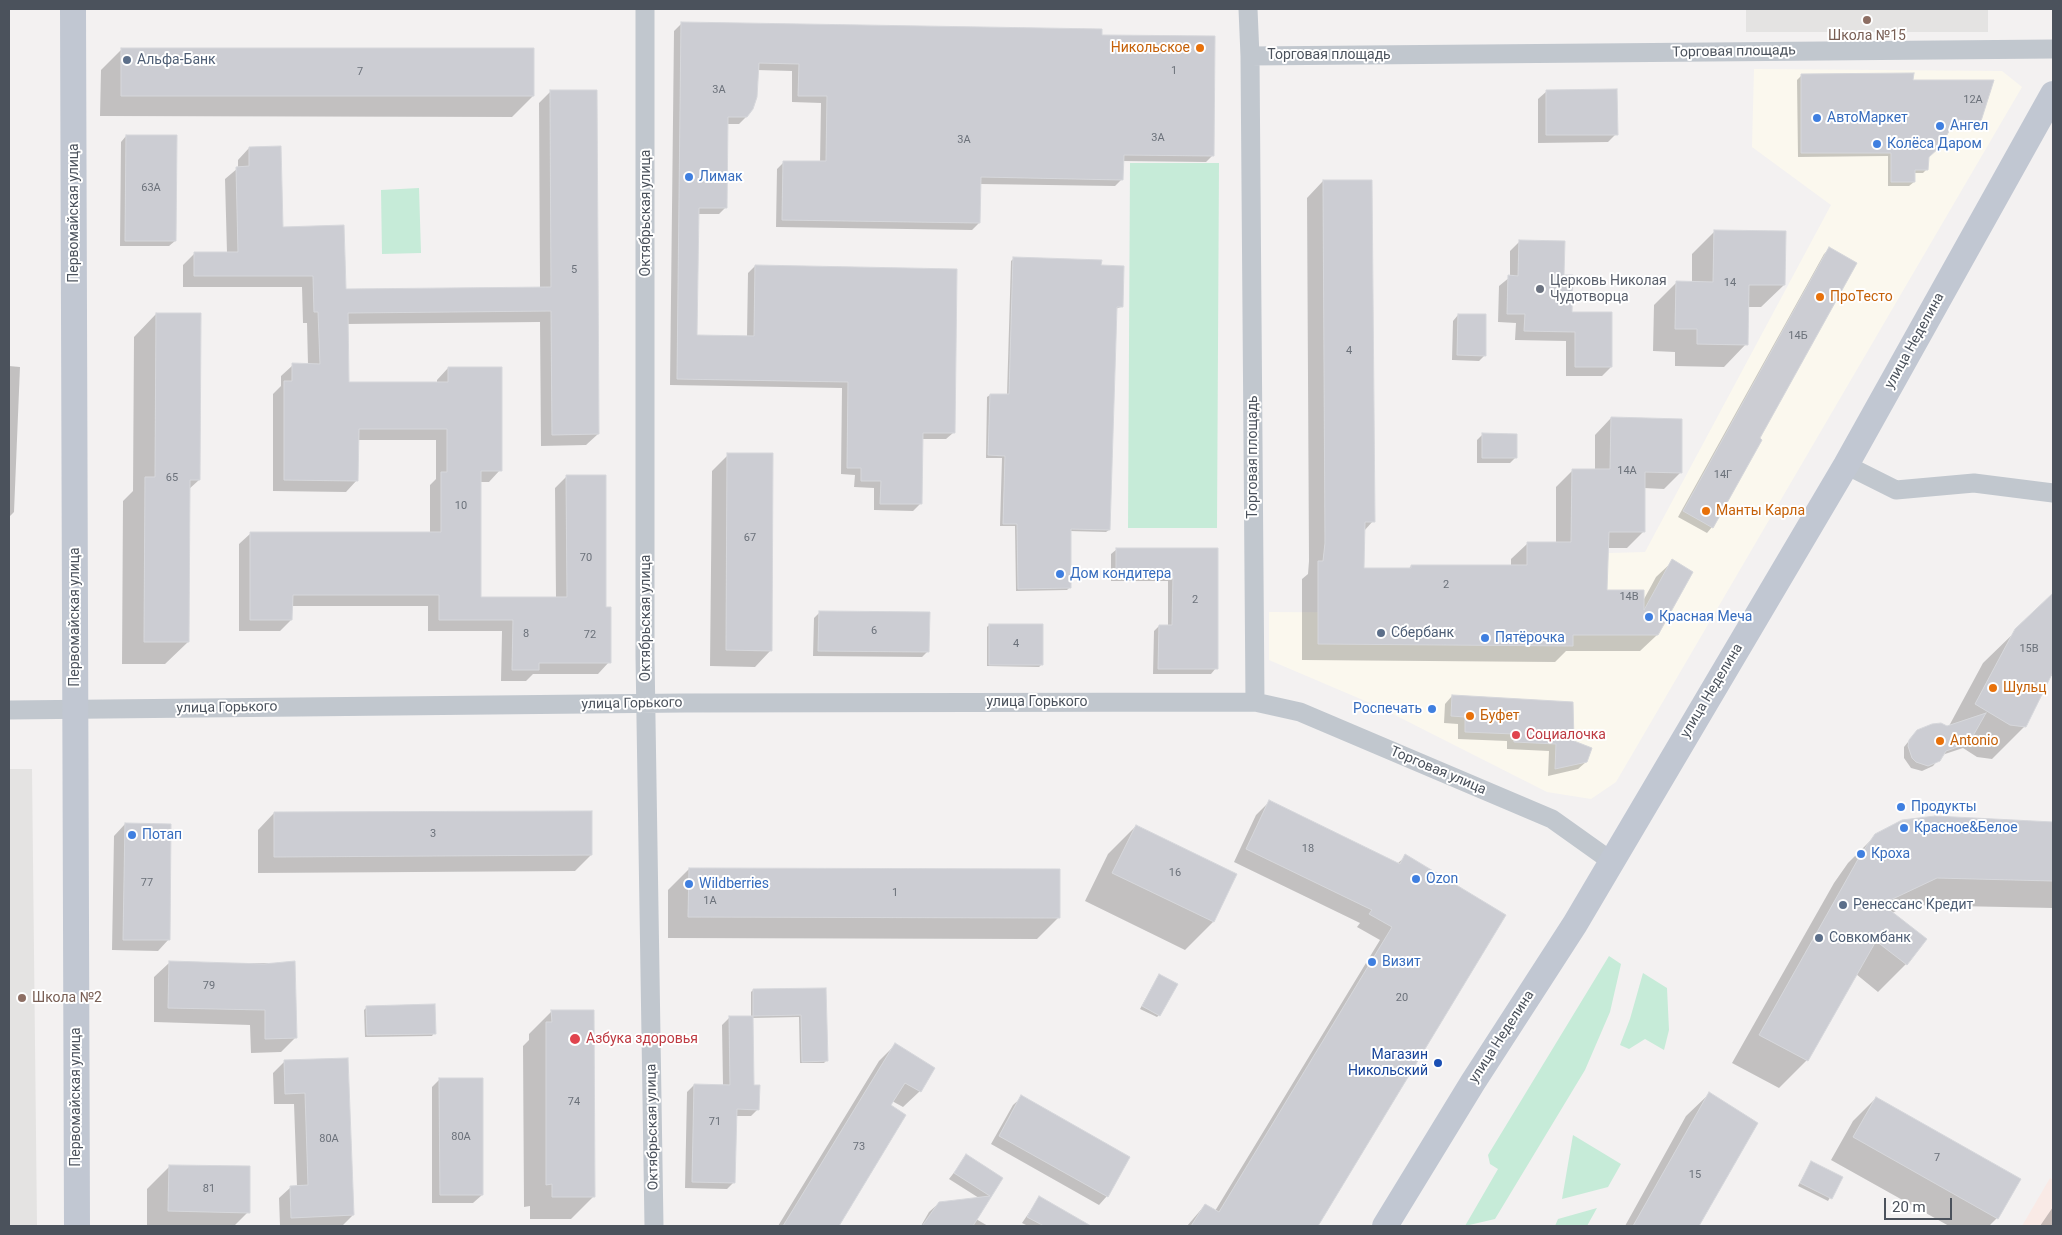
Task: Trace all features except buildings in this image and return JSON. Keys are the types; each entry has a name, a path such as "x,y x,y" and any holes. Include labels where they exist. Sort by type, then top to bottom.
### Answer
{"main road":[{"name":"Первомайская улица","path":"73,9 77,1226"},
{"name":"улица Неделина","path":"1385,1226 1473,1082 1575,924 1846,464 2053,94"}],"street":[{"name":"Октябрьская улица","path":"645,9 647,704 654,1226"},
{"path":"1248,9 1250,56"},
{"name":"Торговая площадь","path":"1255,702 1250,56 2053,49"},
{"path":"1846,464 1896,490 1974,483 2053,493"},
{"name":"улица Горького","path":"9,710 647,704 1255,702"},
{"name":"Торговая улица","path":"1255,702 1300,712 1552,819 1611,861"}],"shaded area":[{"name":"Школа №15","path":"1746,9 1988,9 1988,32 1746,32"},
{"path":"1754,69 2002,71 2022,87 1616,782 1591,799 1547,792 1377,706 1269,660 1269,612 1577,614 1576,554 1645,552 1831,205 1752,147"},
{"name":"Школа №2","path":"9,769 32,769 37,1226 9,1226"},
{"path":"2050,1178 2053,1180 2053,1226 2022,1226"}],"green space":[{"path":"1130,163 1219,163 1217,528 1128,528"},
{"path":"419,188 421,253 382,254 381,190"},
{"path":"1609,956 1621,964 1610,1012 1585,1070 1495,1219 1465,1226 1498,1169 1490,1164 1488,1155"},
{"path":"1643,973 1667,988 1669,1030 1664,1050 1645,1039 1629,1049 1620,1045 1630,1019"},
{"path":"1573,1135 1621,1164 1608,1187 1562,1199"},
{"path":"1597,1208 1587,1226 1555,1226 1558,1219"}],"place":[{"name":"Школа №15","path":"1867,20"},
{"name":"Никольское","path":"1200,48"},
{"name":"Альфа-Банк","path":"127,60"},
{"name":"АвтоМаркет","path":"1817,118"},
{"name":"Ангел","path":"1940,126"},
{"name":"Колёса Даром","path":"1877,144"},
{"name":"Лимак","path":"689,177"},
{"name":"Церковь Николая Чудотворца","path":"1540,289"},
{"name":"ПроТесто","path":"1820,297"},
{"name":"Манты Карла","path":"1706,511"},
{"name":"Дом кондитера","path":"1060,574"},
{"name":"Красная Меча","path":"1649,617"},
{"name":"Сбербанк","path":"1381,633"},
{"name":"Пятёрочка","path":"1485,638"},
{"name":"Шульц","path":"1993,688"},
{"name":"Роспечать","path":"1432,709"},
{"name":"Буфет","path":"1470,716"},
{"name":"Социалочка","path":"1516,735"},
{"name":"Antonio","path":"1940,741"},
{"name":"Продукты","path":"1901,807"},
{"name":"Красное&Белое","path":"1904,828"},
{"name":"Потап","path":"132,835"},
{"name":"Кроха","path":"1861,854"},
{"name":"Ozon","path":"1416,879"},
{"name":"Wildberries","path":"689,884"},
{"name":"Ренессанс Кредит","path":"1843,905"},
{"name":"Совкомбанк","path":"1819,938"},
{"name":"Визит","path":"1372,962"},
{"name":"Школа №2","path":"22,998"},
{"name":"Азбука здоровья","path":"575,1039"},
{"name":"Магазин Никольский","path":"1438,1063"}]}
